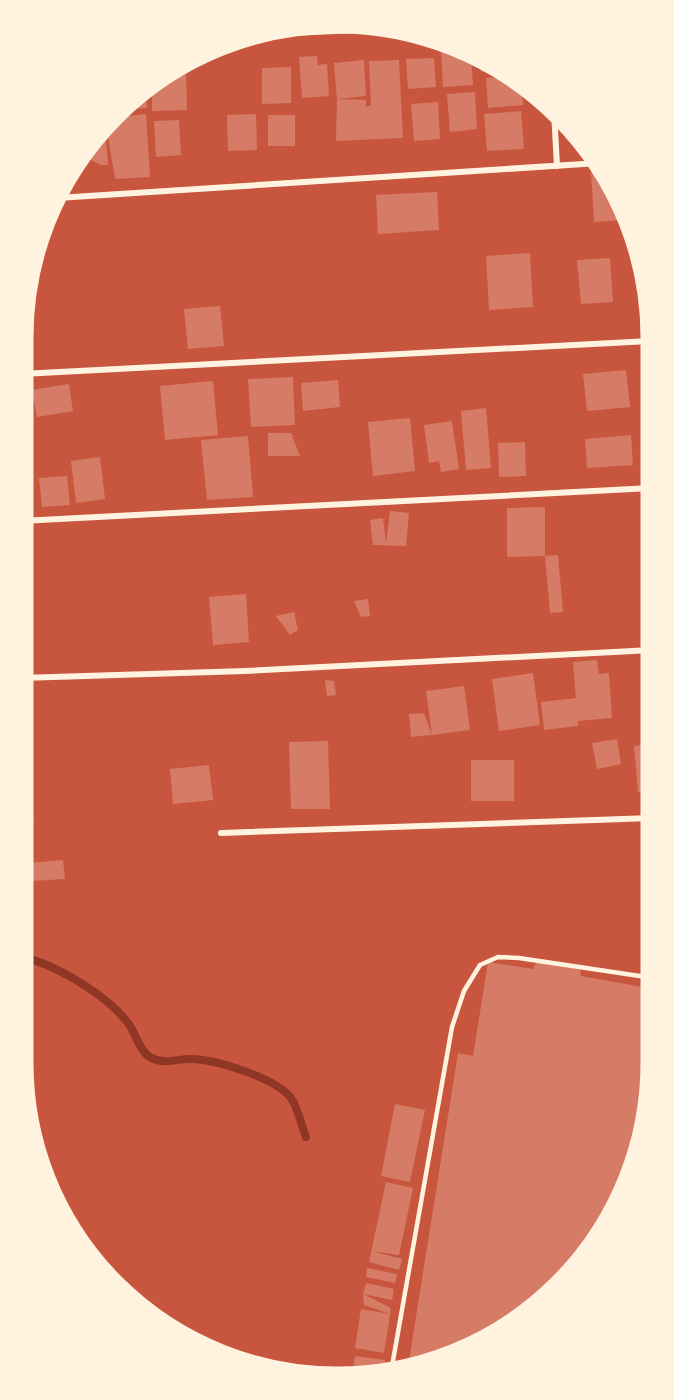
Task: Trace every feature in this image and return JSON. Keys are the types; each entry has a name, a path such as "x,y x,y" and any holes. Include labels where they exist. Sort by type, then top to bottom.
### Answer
{"street":[{"path":"555,123 557,166"},
{"path":"65,197 589,164"},
{"path":"32,373 642,341"},
{"path":"32,520 642,488"},
{"path":"32,678 212,672 642,650"},
{"path":"221,833 642,818"}],"lane":[{"path":"392,1364 452,1028 474,972 487,961 498,957 519,957 642,976"}],"building":[{"path":"441,50 472,63 473,85 443,87"},
{"path":"317,56 318,65 327,64 329,96 302,98 299,57"},
{"path":"434,58 436,87 408,89 406,59"},
{"path":"364,60 366,96 337,99 334,63"},
{"path":"399,60 403,138 336,141 337,99 366,100 366,107 371,105 369,61"},
{"path":"291,67 291,103 262,104 262,68"},
{"path":"186,71 187,110 152,111 152,94"},
{"path":"498,77 507,83 522,94 523,105 488,108 486,78"},
{"path":"475,92 477,129 450,132 447,94"},
{"path":"146,99 147,108 134,109"},
{"path":"438,102 440,139 414,141 411,104"},
{"path":"521,111 524,149 487,151 484,114"},
{"path":"146,114 150,177 115,179 108,135 126,116"},
{"path":"256,114 257,150 228,151 227,115"},
{"path":"268,115 295,115 295,146 268,146"},
{"path":"179,120 181,155 156,157 154,121"},
{"path":"106,137 108,165 101,165 89,159"},
{"path":"591,171 593,171 602,184 619,220 594,222"},
{"path":"437,192 439,230 378,234 376,195"},
{"path":"530,253 533,307 489,310 486,256"},
{"path":"610,258 613,302 581,304 577,260"},
{"path":"220,306 224,346 188,349 184,309"},
{"path":"626,370 630,407 587,411 583,374"},
{"path":"293,377 295,425 251,427 248,379"},
{"path":"338,380 340,407 303,411 301,383"},
{"path":"213,381 218,435 165,440 160,386"},
{"path":"69,384 73,411 37,417 32,390"},
{"path":"486,408 491,468 466,470 461,411"},
{"path":"410,418 415,471 373,476 368,422"},
{"path":"452,421 459,469 441,472 439,461 429,463 424,425"},
{"path":"268,433 291,433 300,456 268,456"},
{"path":"631,435 633,465 587,468 585,439"},
{"path":"248,436 253,497 207,500 201,440"},
{"path":"525,442 526,476 499,477 498,443"},
{"path":"100,457 105,499 76,503 71,461"},
{"path":"67,476 70,505 42,507 39,478"},
{"path":"545,507 545,556 507,557 507,508"},
{"path":"390,511 409,513 406,546 373,545 370,520 383,518 386,544"},
{"path":"558,555 563,612 550,613 545,556"},
{"path":"246,594 249,642 213,645 209,597"},
{"path":"368,599 370,616 361,617 354,601"},
{"path":"294,612 298,630 290,635 276,616"},
{"path":"597,660 599,674 609,673 612,718 578,721 578,726 544,730 541,702 576,698 573,662"},
{"path":"533,673 540,725 499,731 492,679"},
{"path":"325,680 334,681 336,695 327,696"},
{"path":"464,686 470,730 432,735 426,691"},
{"path":"424,713 432,735 411,737 409,714"},
{"path":"617,739 621,764 597,769 592,743"},
{"path":"328,741 330,809 291,809 289,742"},
{"path":"642,745 642,792 638,792 634,746"},
{"path":"471,760 514,760 514,801 471,801"},
{"path":"209,765 213,800 173,804 170,769"},
{"path":"63,860 65,879 32,881 32,863"},
{"path":"537,961 580,967 581,976 642,987 642,1083 637,1123 626,1161 611,1198 591,1233 567,1264 538,1293 490,1328 454,1345 409,1360 458,1053 473,1056 488,962 533,969"},
{"path":"395,1104 425,1110 410,1182 381,1176"},
{"path":"386,1182 413,1188 399,1255 372,1251 402,1259 399,1270 369,1262"},
{"path":"367,1268 397,1274 395,1283 366,1277"},
{"path":"366,1283 394,1289 392,1300 363,1294"},
{"path":"363,1294 391,1308 384,1353 355,1348 361,1309 390,1314 364,1305"},
{"path":"355,1356 385,1360 384,1365 353,1368"}],"waterway":[{"path":"32,960 64,973 107,1002 128,1023 143,1051 150,1057 165,1061 190,1059 214,1062 272,1083 291,1098 306,1137"}]}
